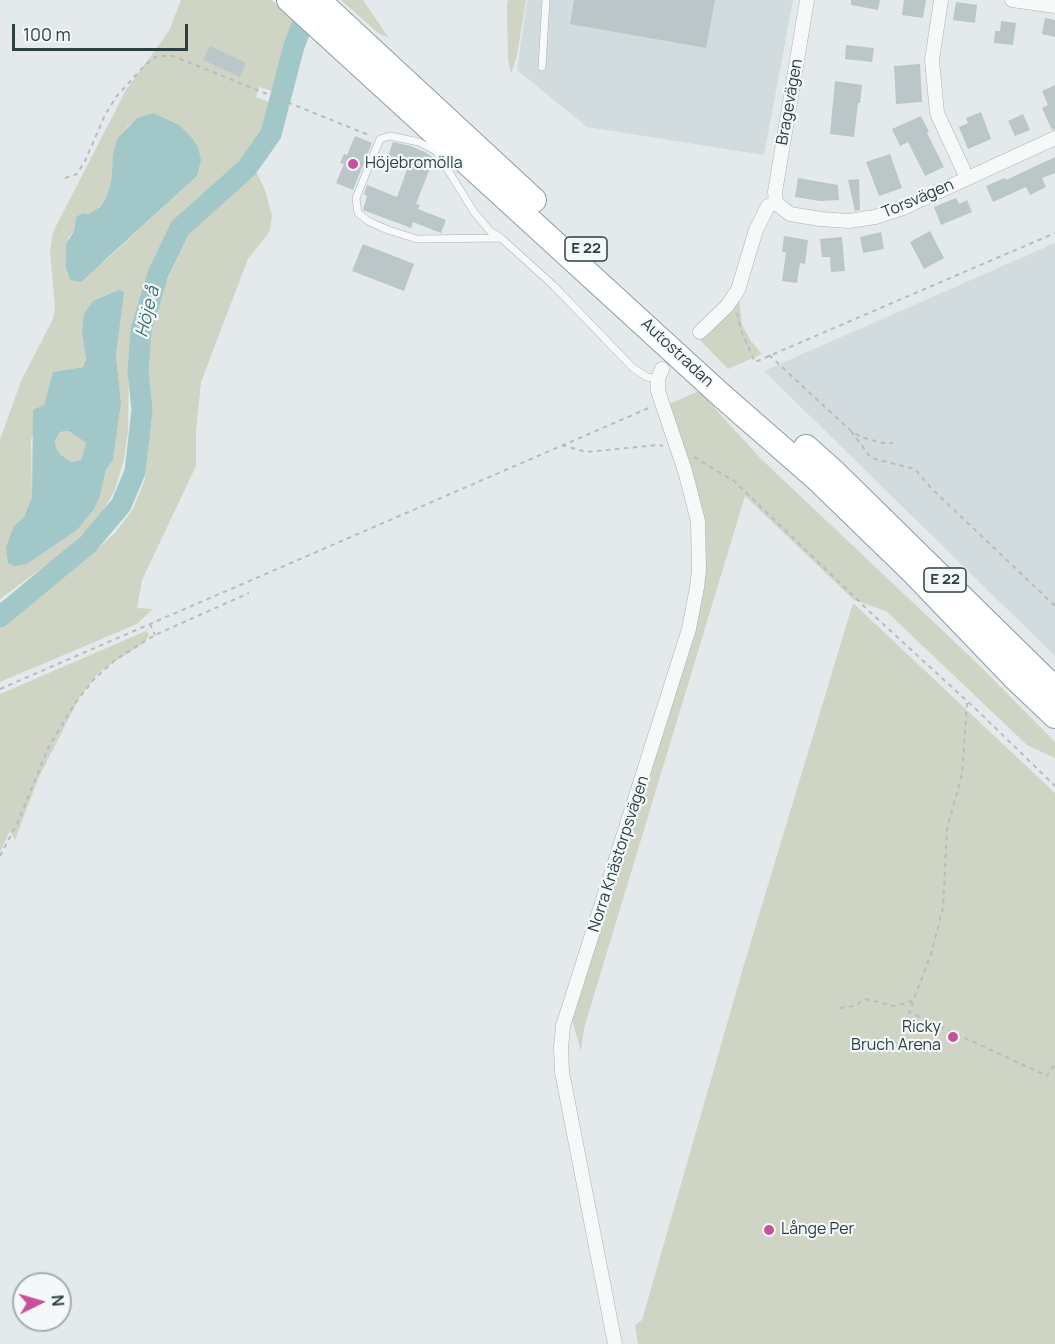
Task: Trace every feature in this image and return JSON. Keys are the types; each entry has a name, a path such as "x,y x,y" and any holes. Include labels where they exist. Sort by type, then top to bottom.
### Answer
{"highway":[{"name":"Autostradan","path":"289,0 336,29 834,472 1055,689"},
{"name":"Autostradan","path":"318,0 336,29 722,396 816,478 914,573 1014,677 1055,716"},
{"path":"1014,677 1055,723"}],"street":[{"name":"Bragevägen","path":"777,203 775,192 807,0"},
{"path":"941,0 932,60 937,113 967,178"},
{"path":"1012,0 1055,6"},
{"name":"Torsvägen","path":"777,203 790,214 820,219 849,221 875,217 903,208 1055,138"},
{"path":"700,332 727,306 738,290 756,230 768,206 777,203"},
{"name":"Norra Knästorpsvägen","path":"615,1344 562,1072 561,1037 692,618 699,570 698,521 658,391 660,374"}],"lane":[{"path":"542,67 546,0"},
{"path":"501,238 417,239 388,230 358,213 356,198 380,139 390,136 419,142 436,151 474,212 490,231 501,238 554,286 633,368 647,377 660,374"}],"path":[{"path":"65,178 77,174 86,161 105,115 116,97 155,57 173,56 272,98 380,139"},
{"path":"738,290 735,307 741,330 755,362 1055,232"},
{"path":"769,355 851,431 871,458 915,469 931,488 1055,606"},
{"path":"0,688 662,402"},
{"path":"851,431 882,443 893,443"},
{"path":"562,445 586,452 658,445 691,455 734,481 1055,786"},
{"path":"0,856 18,822 49,746 76,702 95,678 115,660 155,635 249,593"},
{"path":"150,624 155,635"},
{"path":"967,701 962,774 947,829 943,908 930,954 909,1012 1047,1076 1055,1064"},
{"path":"840,1008 854,1006 865,999 894,1006 904,1005 914,999"}],"shaded area":[{"path":"527,0 793,0 764,155 587,127 517,70"},
{"path":"1055,243 1055,656 764,371"}],"green space":[{"path":"181,0 271,0 296,20 275,92 259,87 256,97 274,104 265,131 250,156 216,190 192,208 176,224 155,262 146,290 138,303 129,359 128,431 124,459 114,492 98,519 63,553 0,599 0,440 21,381 53,319 55,307 50,251 53,232 126,90 169,31","holes":["153,113 197,176 103,263 68,238 74,231 76,217 82,213 89,214 96,211 106,198 111,183 112,163 127,127 137,119","118,290 123,293 116,355 121,403 113,460 106,470 100,496 77,530 27,564 14,526 24,517 32,497 31,440 53,372 83,367 86,359 82,333 93,301"]},
{"path":"341,0 363,0 389,38 378,33"},
{"path":"508,0 526,0 517,55 511,74 508,60"},
{"path":"255,169 265,190 272,216 270,231 248,259 201,382 196,431 196,466 142,580 137,608 153,609 137,624 0,682 0,627 95,551 115,533 133,509 145,479 149,439 148,333 155,307 189,233 206,213"},
{"path":"739,298 742,325 762,354 728,369 699,339"},
{"path":"699,391 760,458 978,664 1055,742 1055,758 1027,745 886,611 854,600 745,496 584,1028 581,1051 571,1016 684,664 703,544 667,405"},
{"path":"69,431 86,443 81,460 71,462 56,448 55,440 60,432"},
{"path":"853,603 1055,793 1055,1344 638,1344 635,1325 642,1320 743,968"},
{"path":"146,631 149,634 145,642 99,672 79,698 38,779 15,840 10,831 0,852 0,694"}],"water":[{"path":"153,113 179,125 198,147 201,160 197,176 81,282 70,280 66,268 66,244 74,231 76,217 82,213 89,214 100,207 106,198 111,183 113,154 117,139 137,118"},
{"path":"118,290 124,292 116,355 121,403 113,460 106,470 100,496 94,509 77,530 27,564 14,566 8,563 6,547 14,526 24,517 32,497 33,410 44,405 53,372 83,367 86,359 82,333 84,314 93,301","holes":["69,431 86,443 81,460 71,462 60,454 55,440 60,432"]}],"building":[{"path":"574,0 715,0 706,48 570,24"},
{"path":"851,0 880,0 878,10 851,5"},
{"path":"904,0 926,0 923,18 902,15"},
{"path":"956,2 977,5 975,23 953,20"},
{"path":"1045,18 1055,20 1055,37 1042,34"},
{"path":"1001,21 1016,23 1013,45 994,43 995,31 1000,31"},
{"path":"846,45 874,48 872,62 845,59"},
{"path":"210,46 246,63 240,77 203,60"},
{"path":"920,64 922,102 896,104 894,66"},
{"path":"835,81 862,85 854,137 830,134"},
{"path":"1055,85 1055,129 1052,130 1042,108 1048,105 1042,91"},
{"path":"981,112 991,139 968,149 959,127 968,123 966,118"},
{"path":"1023,114 1030,130 1015,136 1008,121"},
{"path":"921,116 944,167 925,176 908,142 900,146 892,129"},
{"name":"Höjebromölla","path":"355,136 372,143 353,190 336,183 344,164 340,163 344,154 347,155"},
{"path":"393,142 411,146 434,158 416,204 420,205 418,209 446,220 441,233 413,222 411,228 363,210 367,185 397,197 409,164 388,156"},
{"path":"890,154 902,188 879,196 866,162"},
{"path":"1055,157 1055,173 1042,178 1046,187 1030,195 1026,187 993,202 986,186 1005,178 1006,180"},
{"path":"798,178 838,185 839,200 820,201 795,197"},
{"path":"859,179 860,210 855,211 848,180"},
{"path":"956,198 959,204 967,200 972,212 941,225 934,207"},
{"path":"930,231 944,258 924,269 910,242"},
{"path":"881,232 884,249 863,253 860,237"},
{"path":"784,236 808,240 805,264 800,263 797,283 782,281 786,252 782,252"},
{"path":"842,237 845,271 831,272 830,257 822,257 820,239"},
{"path":"363,244 414,264 404,291 352,271"}],"waterway":[{"name":"Höje å","path":"0,617 88,544 121,505 135,472 142,410 138,371 141,330 158,274 180,228 247,168 271,134 294,46 311,2"}],"place":[{"name":"Höjebromölla","path":"353,164"},
{"name":"Ricky Bruch Arena","path":"953,1037"},
{"name":"Långe Per","path":"769,1230"}]}
